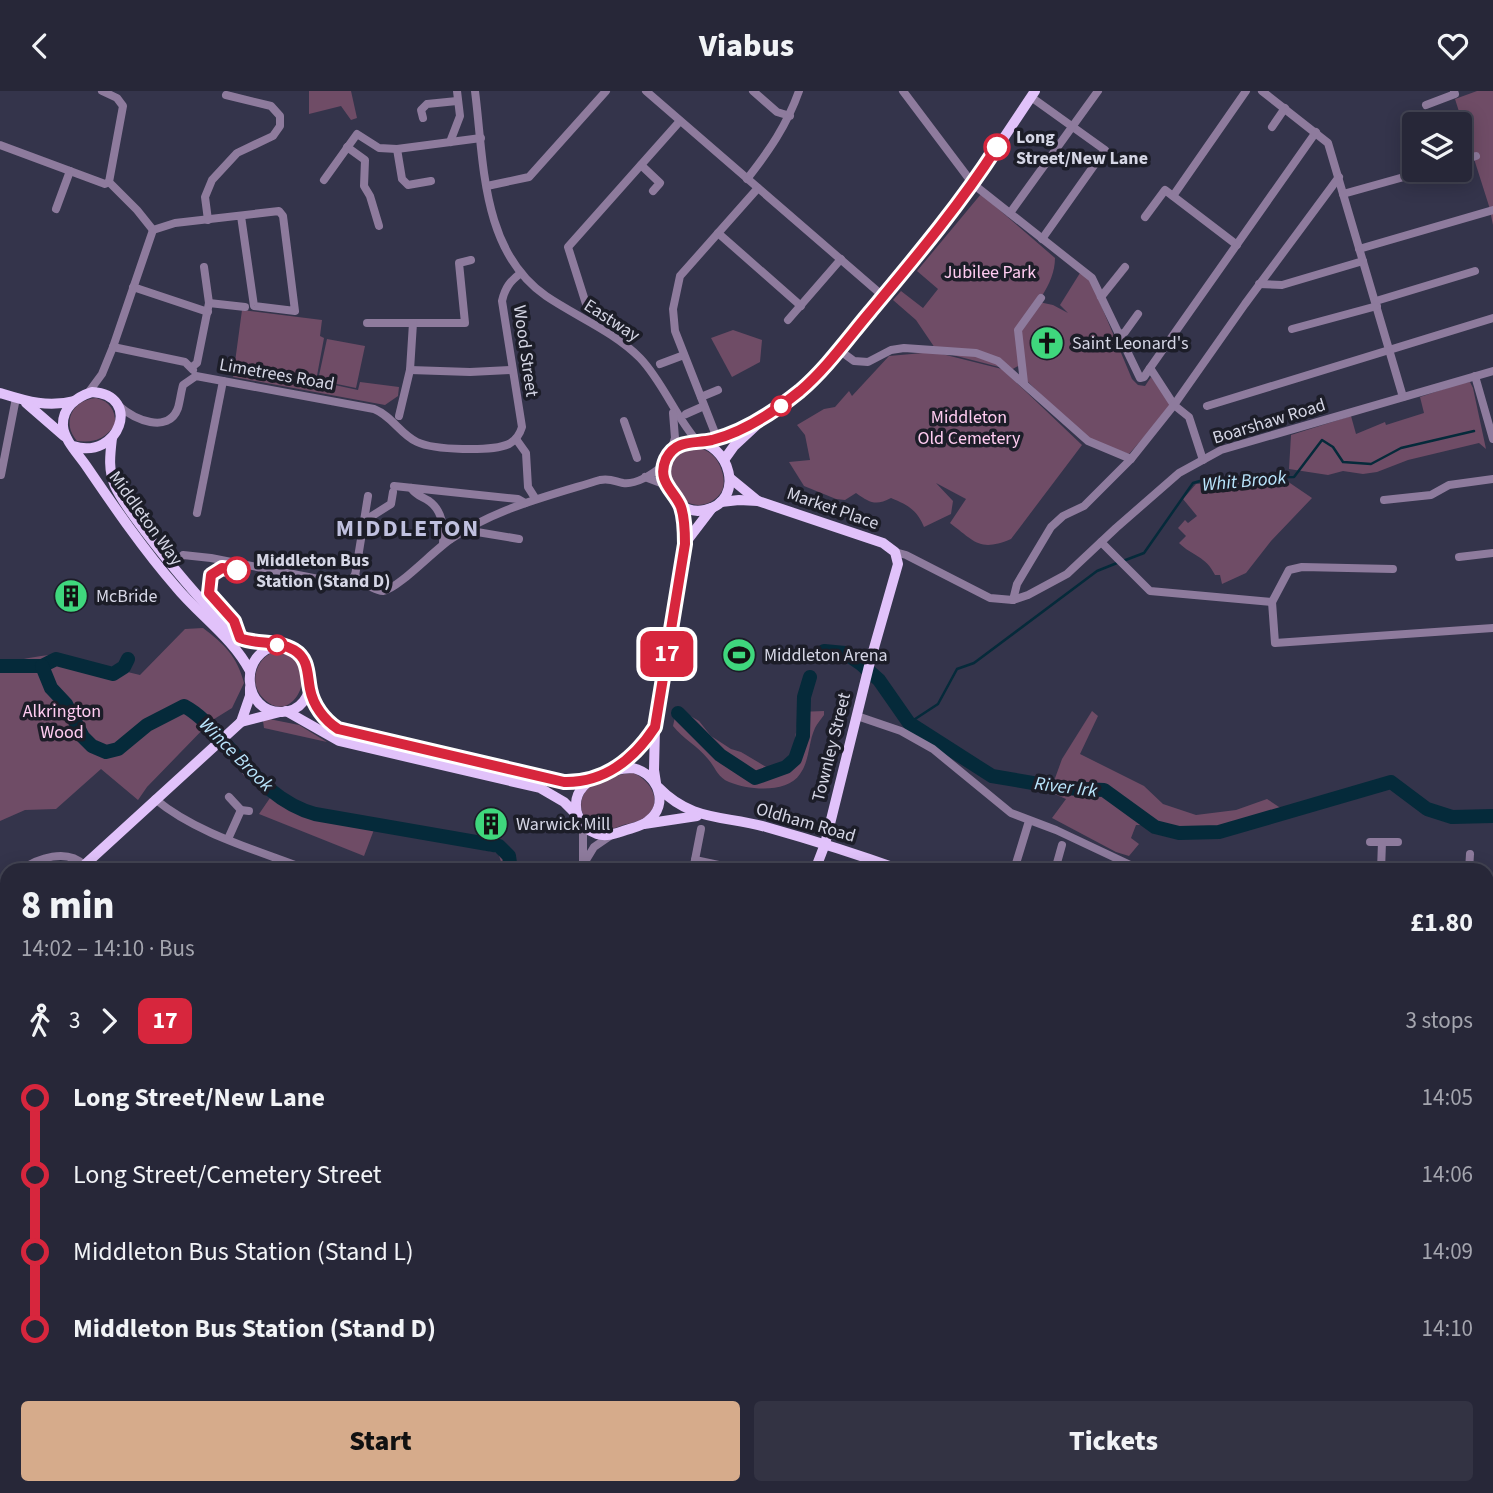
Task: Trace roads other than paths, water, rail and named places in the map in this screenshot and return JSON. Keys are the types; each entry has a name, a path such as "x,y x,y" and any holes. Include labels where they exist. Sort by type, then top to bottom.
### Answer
{"main road":[{"path":"724,460 734,446 763,419 801,390 839,349 938,231 1033,94"},
{"path":"97,392 108,396 117,405 121,419 116,434 90,448 70,442 63,428 67,408 88,393 97,392"},
{"path":"0,393 50,405 74,401"},
{"name":"Middleton Way","path":"16,398 30,406 70,442 114,507 170,581 234,647 250,671"},
{"path":"250,684 258,702 268,709 283,712 339,741 540,788 556,796 598,834 612,835 643,824 653,816 659,806 654,770 655,727 685,544 680,504 666,485 665,464 671,452 681,444 720,438 763,419"},
{"name":"Middleton Way","path":"116,434 110,468 114,484 121,498 174,567 245,640 280,645"},
{"path":"685,544 697,525 729,491 730,478 724,460 715,448 700,442"},
{"name":"Market Place","path":"730,478 758,501"},
{"name":"Market Place","path":"717,505 739,500 758,501 865,536 883,543 895,552"},
{"path":"680,504 693,510 717,505"},
{"name":"Townley Street","path":"818,863 895,577 898,564 895,552"},
{"path":"86,863 241,722 250,696 250,671 253,661 260,652 271,646 280,645 293,649 303,659 308,671 309,687 319,711 332,725 345,732 553,780 575,782 633,768 646,773 657,785"},
{"path":"241,722 283,712 302,702 309,687"},
{"path":"609,772 630,759 655,727"},
{"path":"580,820 576,802 578,795 585,783 593,778"},
{"name":"Oldham Road","path":"657,785 677,804 700,815 763,826 881,863"},
{"name":"Oldham Road","path":"643,824 700,815"}],"street":[{"path":"475,91 495,226 504,247 521,273"},
{"path":"487,186 529,177 606,91"},
{"path":"646,91 883,296"},
{"path":"753,91 777,112 790,116"},
{"path":"747,179 774,145 790,116 799,91"},
{"path":"903,91 973,184 1092,278 1140,377 1144,377 1316,132"},
{"path":"1010,213 1098,91"},
{"path":"1173,196 1246,91"},
{"path":"1262,91 1328,142 1403,397"},
{"path":"1426,105 1455,94 1454,91"},
{"path":"107,92 123,106 109,182"},
{"path":"1033,94 1105,150 1042,239"},
{"path":"208,219 205,197 212,180 232,156 251,144 273,136 280,126 280,116 271,106 226,96"},
{"path":"423,118 421,110 427,104 457,96 460,116 450,142"},
{"path":"1272,127 1285,109"},
{"path":"587,307 568,247 680,121"},
{"path":"324,180 357,134 379,148 397,149 481,138"},
{"path":"0,145 105,184 109,182"},
{"path":"347,147 365,160 364,185 379,226"},
{"path":"397,149 402,179 408,185 431,181"},
{"path":"1472,157 1476,156"},
{"path":"641,165 660,183 653,191"},
{"path":"56,209 70,171"},
{"path":"895,552 990,598 1013,600 1017,584 1051,527 1063,516 1084,506 1174,405 1339,177"},
{"path":"1343,194 1402,178"},
{"path":"109,182 137,209 153,230"},
{"path":"715,433 675,331 673,309 680,276 758,188"},
{"path":"1145,217 1165,190 1237,246"},
{"path":"1359,249 1493,210"},
{"path":"108,396 103,379 106,367 153,230 159,226 279,211 283,216 295,311 255,307 250,289 241,216"},
{"path":"718,233 801,306"},
{"path":"788,320 841,259"},
{"path":"367,323 464,323 458,263 471,260"},
{"path":"1259,284 1282,285 1363,261"},
{"path":"113,347 185,362 194,372 208,308 204,267"},
{"path":"1101,297 1125,267"},
{"path":"1293,329 1475,271"},
{"name":"Wood Street","path":"521,273 510,282 502,301 522,427 516,439 526,453 528,487 535,498"},
{"name":"Eastway","path":"521,273 542,293 612,335 639,357 700,442"},
{"path":"133,287 208,308 245,307"},
{"path":"1024,383 1018,330 1041,298"},
{"path":"1118,336 1125,332 1138,314"},
{"path":"1207,406 1493,318"},
{"path":"396,418 410,370 413,323"},
{"path":"839,349 854,361 868,362 891,350 904,348 976,353 998,361 1088,441 1127,457"},
{"path":"660,364 684,355"},
{"path":"88,393 106,367"},
{"path":"1150,368 1174,405 1189,417 1203,460"},
{"path":"410,370 511,370"},
{"name":"Boarshaw Road","path":"1013,600 1059,580 1179,473 1221,450 1493,370"},
{"name":"Limetrees Road","path":"116,434 128,422 139,419 158,423 169,419 178,407 183,385 194,372 223,380 369,407 396,418 418,443 484,448 506,445 516,439"},
{"path":"1475,376 1493,439"},
{"path":"197,513 223,380"},
{"path":"686,414 718,390"},
{"path":"1,475 16,398"},
{"path":"117,405 139,419"},
{"name":"Eastway","path":"671,452 675,438 672,406"},
{"path":"624,421 636,458"},
{"path":"354,576 378,590 386,591 443,544 495,513 535,498 606,479 633,483 665,464"},
{"path":"645,477 666,485"},
{"path":"1384,500 1431,495 1449,485 1493,479"},
{"path":"364,521 391,504 393,489 411,488 518,499 525,503"},
{"path":"411,488 417,496 427,500 439,512 444,527 443,544"},
{"path":"178,561 183,555 211,558 344,584 354,576 368,496"},
{"path":"465,530 519,540"},
{"path":"1101,542 1150,591 1272,602"},
{"path":"1460,557 1493,553"},
{"path":"1393,569 1302,567 1289,570 1272,602 1275,643 1493,628"},
{"path":"857,716 901,731 933,749 1011,813 1056,830 1126,863"},
{"path":"228,839 245,811 229,797"},
{"path":"155,799 182,818 290,863"},
{"path":"580,820 581,863"},
{"path":"1016,863 1029,821"},
{"path":"694,863 701,829"},
{"path":"584,863 594,847 612,835"},
{"path":"1370,842 1398,842"},
{"path":"1381,863 1382,842"},
{"path":"1057,863 1062,845"},
{"path":"1469,863 1470,854"},
{"path":"32,863 49,857 72,857 77,863"},
{"path":"695,860 709,863"}],"waterway":[{"name":"Whit Brook","path":"1123,561 1144,553 1193,483 1207,479 1294,477 1322,440 1333,447 1343,462 1371,464 1401,448 1474,431"},
{"name":"Whit Brook","path":"909,723 938,704 957,669 974,663 1097,571 1117,563"},
{"name":"River Irk","path":"824,651 845,653 861,664 879,680 909,723 992,776 1062,788 1104,790 1155,827 1179,833 1219,832 1391,782 1427,809 1452,817 1493,816"},
{"name":"River Irk","path":"0,666 42,666 56,659 113,674 124,667 128,659"},
{"name":"Wince Brook","path":"42,666 51,688 66,704 83,737 92,746 106,752 118,749 147,725 184,706 208,725 263,784 300,809 315,814 499,846 509,856 510,863"},
{"name":"River Irk","path":"678,713 720,755 755,778 786,767 795,759 803,736 804,697 810,677"}],"place":[{"name":"Long Street/New Lane","path":"997,147"},
{"name":"Saint Leonard's","path":"1047,343"},
{"name":"Middleton Bus Station (Stand D)","path":"237,570"},
{"name":"McBride","path":"71,596"},
{"name":"Middleton Arena","path":"739,655"},
{"name":"Warwick Mill","path":"491,824"}],"district":[{"name":"MIDDLETON","path":"408,528"}],"park label":[{"name":"Jubilee Park","path":"990,272"},
{"name":"Middleton Old Cemetery","path":"969,428"},
{"name":"Alkrington Wood","path":"62,722"}]}
